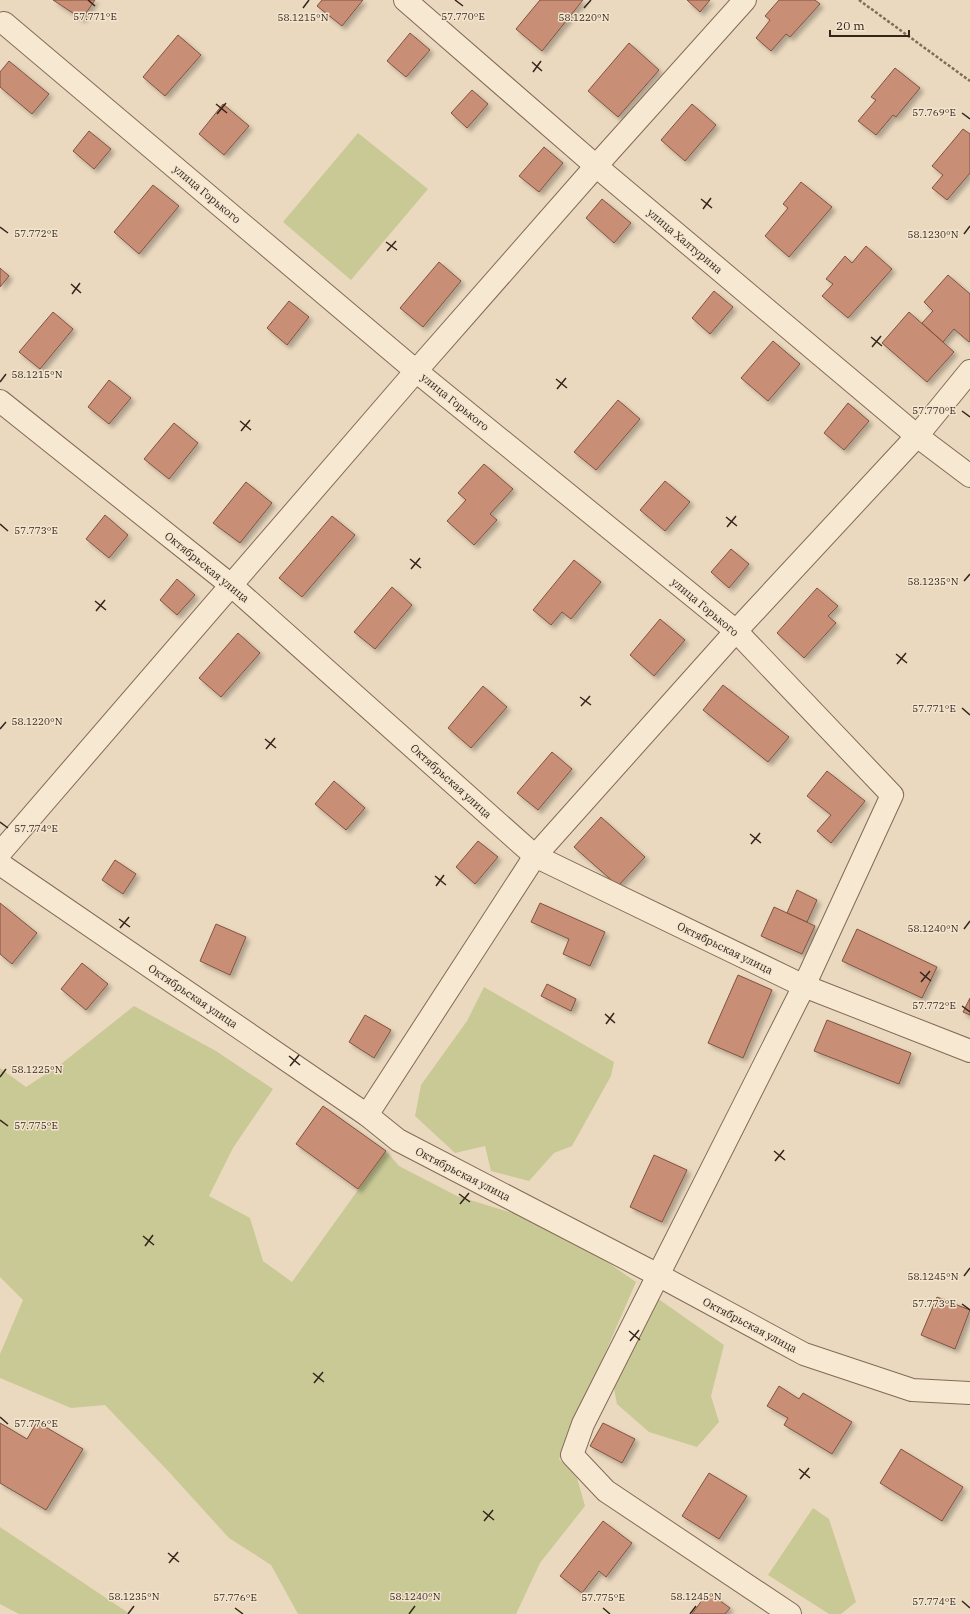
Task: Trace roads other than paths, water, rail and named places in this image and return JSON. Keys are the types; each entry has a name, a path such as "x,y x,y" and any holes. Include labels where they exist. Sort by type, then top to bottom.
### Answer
{"street":[{"name":"улица Халтурина","path":"405,0 596,166 917,436 970,476"},
{"path":"0,853 416,371 596,166 745,0"},
{"name":"улица Горького","path":"4,23 416,371 736,631 892,795 804,986"},
{"path":"367,1115 535,856 736,631 917,436 970,371"},
{"name":"Октябрьская улица","path":"0,401 232,586 535,856 804,986 970,1051"},
{"name":"Октябрьская улица","path":"0,864 367,1115 398,1140 658,1275 804,1354 912,1390 970,1393"},
{"path":"790,1614 606,1491 572,1455 583,1424 804,986"}]}
